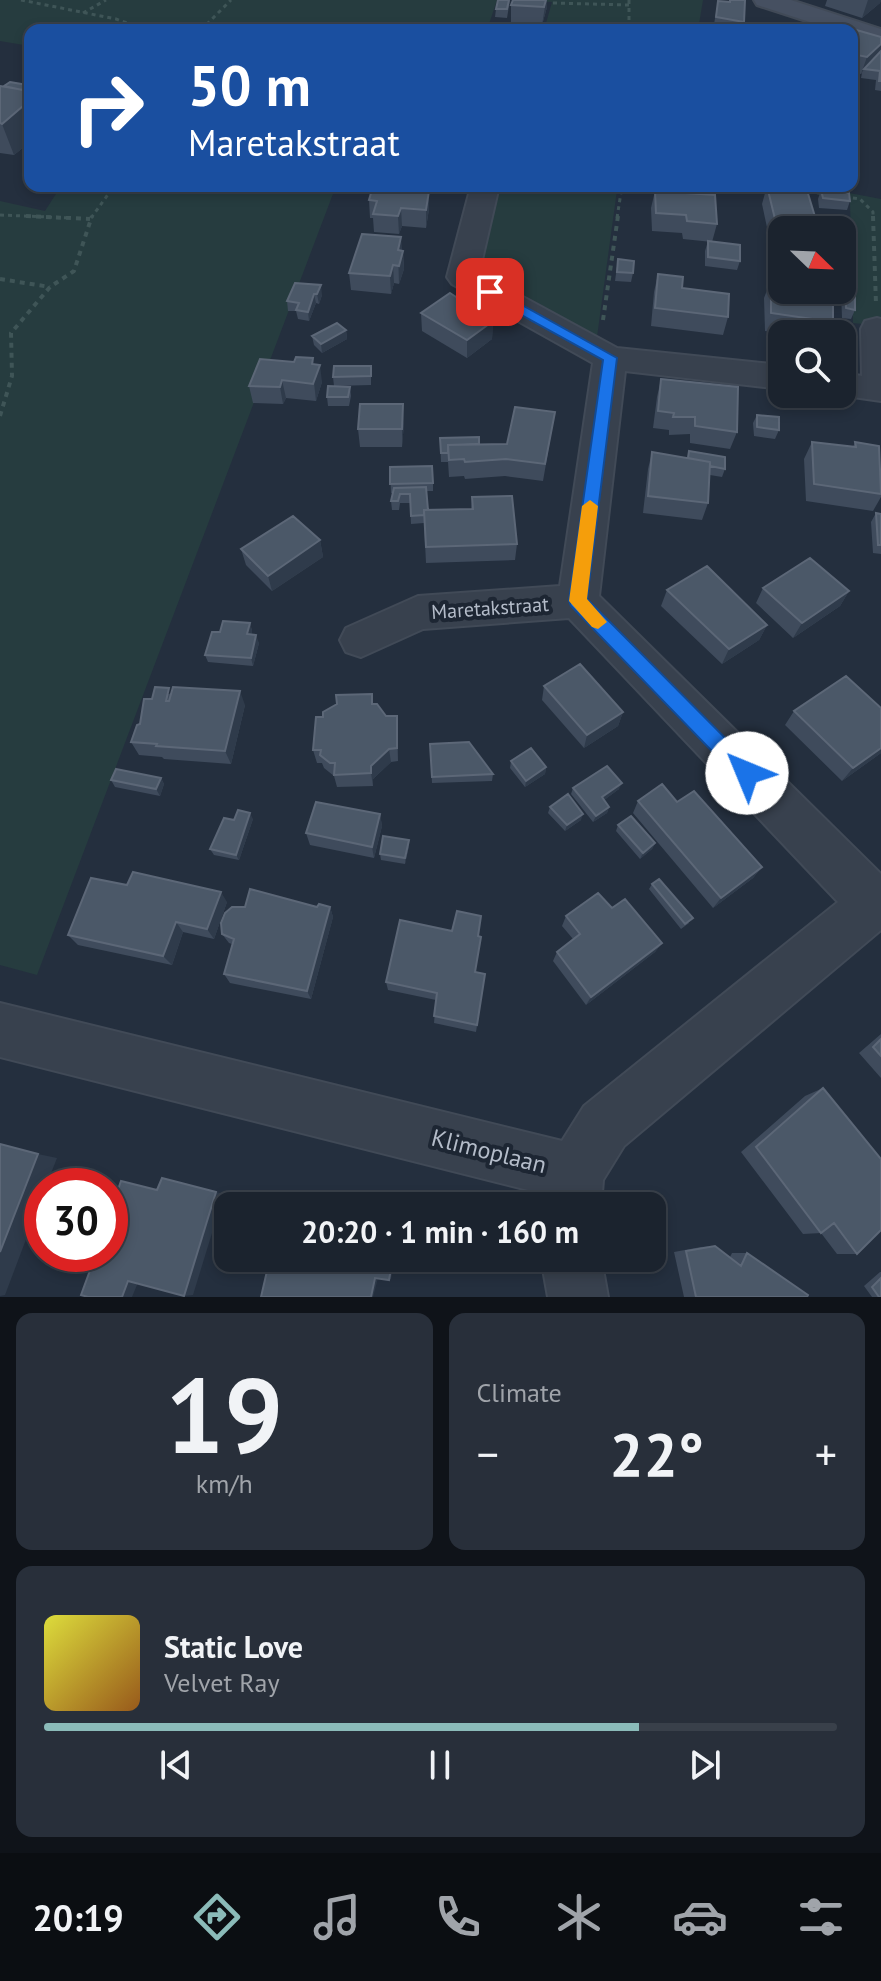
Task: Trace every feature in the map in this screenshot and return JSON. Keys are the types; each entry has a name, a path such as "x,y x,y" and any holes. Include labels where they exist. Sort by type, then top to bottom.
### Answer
{"street":[{"path":"766,0 841,24"},
{"path":"858,30 881,37"},
{"path":"484,192 463,277 606,342 768,374"},
{"path":"856,387 879,390 877,322"},
{"name":"Maretakstraat","path":"578,601 606,342"},
{"name":"Maretakstraat","path":"361,640 418,613 578,601 878,901"},
{"name":"Klimoplaan","path":"0,1030 574,1190 604,1126 878,901"},
{"path":"574,1272 578,1297"}],"path":[{"path":"21,0 130,24"},
{"path":"83,14 106,0"},
{"path":"207,24 231,0"},
{"path":"553,3 629,3 629,24"},
{"path":"0,416 12,376 11,333 50,287 74,271 90,219 110,192"},
{"path":"606,342 621,192"},
{"path":"814,192 829,194"},
{"path":"844,197 860,199 873,212 877,322"},
{"path":"0,215 90,219"},
{"path":"0,279 50,287"}],"green space":[{"path":"0,0 497,0 489,24 24,24 24,45 0,41"},
{"path":"522,0 703,0 699,24 546,24 552,2"},
{"path":"57,192 334,192 37,975 0,965 0,201 45,211"},
{"path":"494,192 617,192 597,337 487,274 482,261"},
{"path":"843,192 881,199 881,326 856,323 853,320 853,304 856,304 856,216 850,216 850,201"}],"building":[{"path":"498,0 509,0 507,9 496,9"},
{"path":"513,0 546,0 544,7 511,5"},
{"path":"745,0 744,22 716,17 718,1"},
{"path":"858,30 881,37 881,44 867,57 858,55"},
{"path":"881,51 881,81 879,81 880,71 864,69"},
{"path":"10,82 24,84 24,88 22,90 4,86"},
{"path":"0,86 24,90 24,105 0,123"},
{"path":"371,192 429,192 426,210 401,208 398,216 373,214 377,201 369,200"},
{"path":"655,192 715,195 717,224 687,221 686,215 656,213"},
{"path":"768,192 808,192 815,216 774,216"},
{"path":"822,192 849,193 850,201 823,198"},
{"path":"362,234 401,237 398,250 403,251 399,266 393,265 390,276 349,273"},
{"path":"708,241 740,245 740,261 708,257"},
{"path":"618,259 634,261 633,273 617,272"},
{"path":"658,274 683,277 682,288 729,294 728,317 655,308"},
{"path":"295,283 321,285 314,294 308,312 296,310 299,303 287,301"},
{"path":"450,293 493,321 467,340 421,313"},
{"path":"771,304 833,304 833,320 771,313"},
{"path":"846,304 855,304 855,310 846,308"},
{"path":"337,323 346,330 321,344 312,336"},
{"path":"296,357 313,358 312,364 320,365 313,384 282,380 280,387 249,386 260,359 294,362"},
{"path":"334,366 371,366 371,376 333,377"},
{"path":"661,379 738,387 737,432 695,426 695,417 673,417 674,413 658,411"},
{"path":"328,386 350,387 348,397 327,397"},
{"path":"360,404 403,404 402,429 358,429"},
{"path":"515,407 555,412 545,464 506,459 449,460 448,445 507,444"},
{"path":"757,415 779,417 779,430 757,427"},
{"path":"479,437 479,444 448,445 448,453 441,453 440,438"},
{"path":"812,442 856,447 855,442 879,446 881,494 814,484"},
{"path":"689,451 725,457 725,469 710,466 710,462 688,458"},
{"path":"652,452 710,462 708,503 648,496"},
{"path":"432,466 433,483 390,484 390,467"},
{"path":"426,487 428,510 424,510 424,515 411,516 410,494 400,494 398,501 391,501 394,488"},
{"path":"512,496 517,544 426,547 424,510 473,509 472,497"},
{"path":"876,513 881,514 881,545 878,545"},
{"path":"293,516 320,540 268,576 241,549"},
{"path":"810,558 849,591 802,623 763,588"},
{"path":"707,566 767,625 729,649 667,590"},
{"path":"223,621 250,623 247,634 256,635 251,658 205,655 212,632 220,632"},
{"path":"580,664 623,712 587,735 544,686"},
{"path":"846,676 881,708 881,748 853,768 794,711"},
{"path":"155,687 169,688 166,701 169,701 173,687 240,691 225,751 131,742 140,724 144,699 152,699"},
{"path":"372,694 372,704 377,704 386,716 397,716 397,748 389,749 371,766 371,773 334,775 335,763 320,755 321,750 313,750 316,717 323,717 323,712 337,704 336,695"},
{"path":"469,742 493,774 432,777 430,744"},
{"path":"531,748 546,767 526,781 511,761"},
{"path":"607,766 622,783 602,797 609,807 596,816 573,788"},
{"path":"116,769 161,778 156,789 111,780"},
{"path":"662,784 677,802 694,791 762,867 721,898 638,801"},
{"path":"568,794 583,814 567,825 550,807"},
{"path":"316,802 380,814 372,847 306,833"},
{"path":"238,810 250,813 236,855 210,849 224,818 234,820"},
{"path":"631,816 655,843 643,853 618,825"},
{"path":"383,836 409,840 405,858 380,854"},
{"path":"133,872 221,892 207,929 176,922 163,956 68,935 91,878 127,885"},
{"path":"659,879 693,918 685,924 652,884"},
{"path":"250,889 317,907 319,904 330,907 307,991 224,974 234,939 222,934 221,923 232,907 245,907"},
{"path":"598,893 612,908 625,899 662,943 591,997 557,952 580,934 566,916"},
{"path":"457,911 481,916 475,972 485,974 477,1025 434,1016 437,993 386,982 400,920 452,931"},
{"path":"881,1039 881,1056 873,1047"},
{"path":"823,1088 881,1159 881,1230 857,1254 834,1223 821,1233 756,1147"},
{"path":"0,1144 38,1154 33,1168 24,1168 24,1190 0,1252"},
{"path":"162,1178 216,1192 184,1296 128,1281 122,1297 81,1295 89,1272 128,1272 128,1183 157,1190"},
{"path":"715,1246 741,1266 747,1253 807,1297 696,1297 686,1251"},
{"path":"267,1272 390,1272 389,1280 375,1278 371,1297 261,1297"},
{"path":"881,1278 881,1297 879,1297 872,1287"}],"slow traffic":[{"path":"590,506 578,601 598,622"}],"route":[{"path":"490,292 610,358 578,601 747,773"}]}
